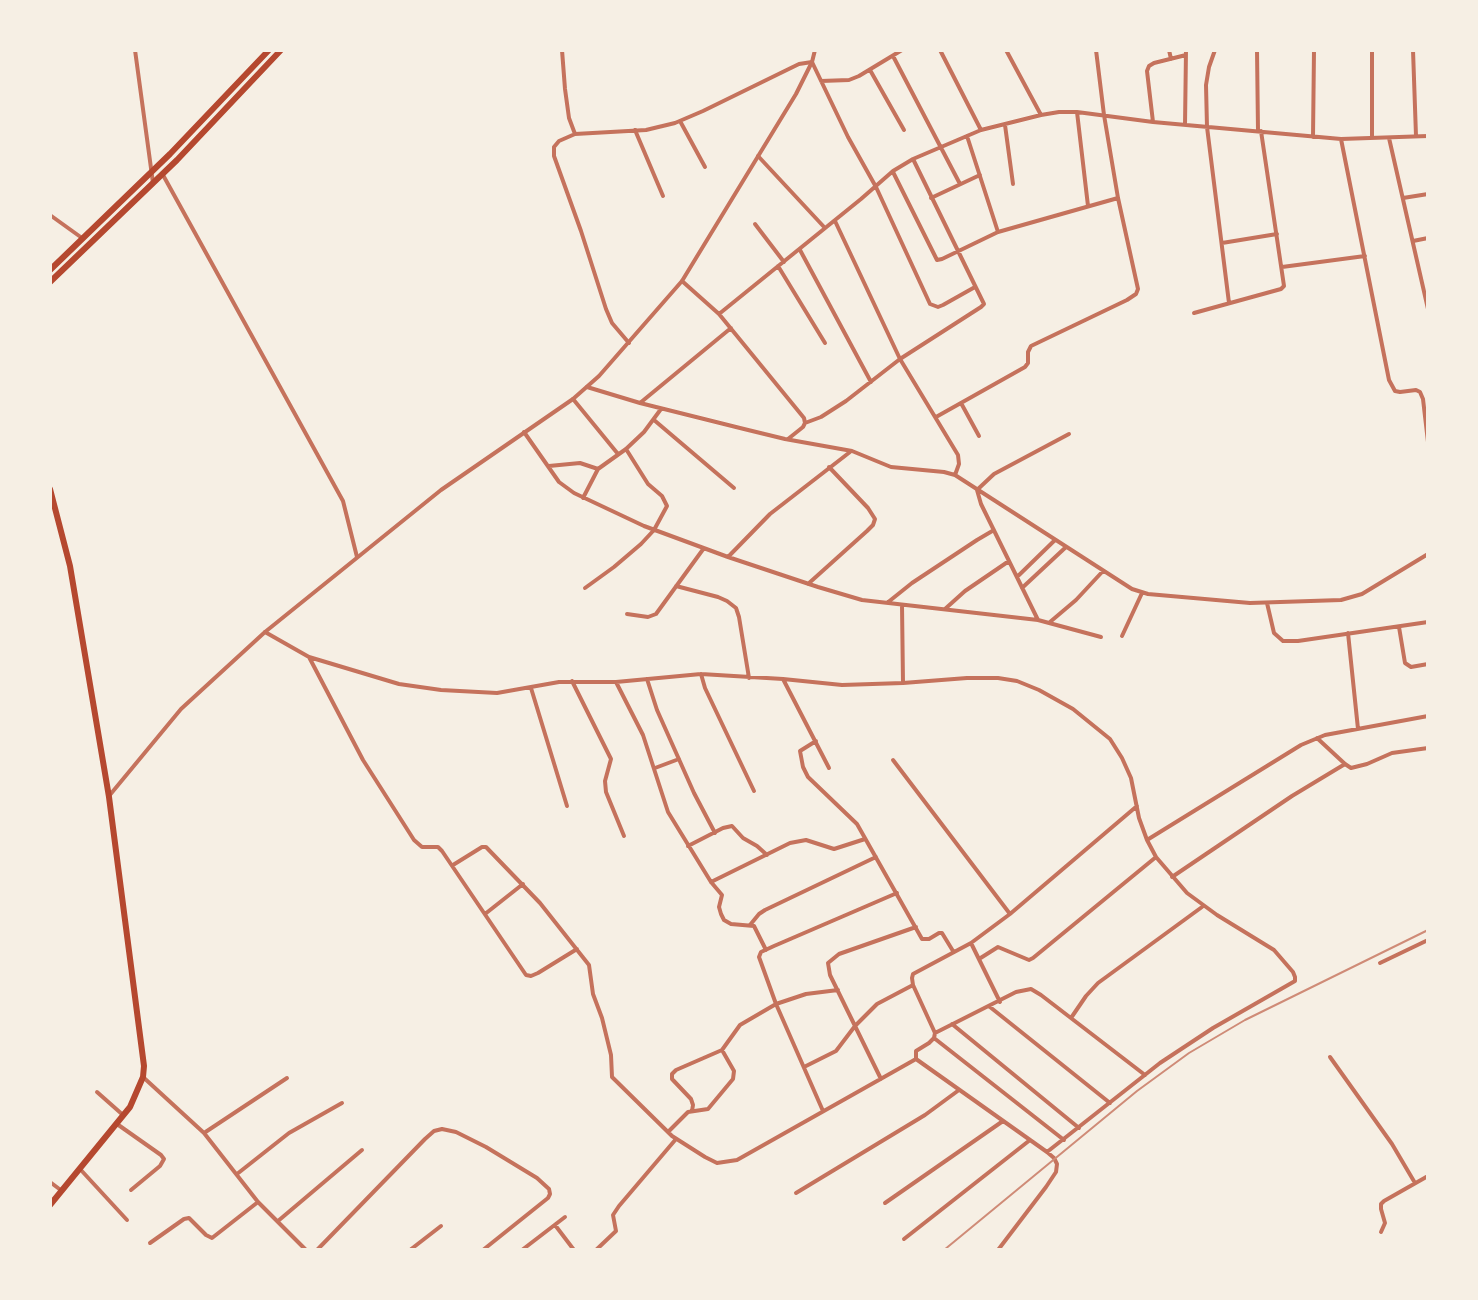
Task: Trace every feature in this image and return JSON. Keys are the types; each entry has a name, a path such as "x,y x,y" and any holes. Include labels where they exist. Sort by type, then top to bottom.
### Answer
{"main road":[{"path":"50,270 222,101 269,50"},
{"path":"50,282 163,174 281,50"},
{"path":"50,489 70,566 109,797 144,1066 137,1095 50,1205"}],"street":[{"path":"135,50 153,183"},
{"path":"562,50 567,106 575,134"},
{"path":"109,797 181,709 265,632 441,490 573,399 629,343 682,281 796,94 815,50"},
{"path":"821,81 849,80 902,50"},
{"path":"940,50 981,130"},
{"path":"1006,50 1041,115"},
{"path":"936,417 1025,367 1031,346 1136,294 1138,281 1118,198 1096,50"},
{"path":"1169,50 1171,59"},
{"path":"1215,50 1206,85 1207,127 1229,303"},
{"path":"1194,313 1284,286 1260,131 1257,50"},
{"path":"1313,137 1314,50"},
{"path":"1372,50 1372,138"},
{"path":"1413,50 1416,136"},
{"path":"1153,122 1149,66 1186,52 1185,125"},
{"path":"893,56 960,184"},
{"path":"629,343 612,323 606,309 554,156 554,147 559,141 575,134 646,130 680,121 793,66 812,62"},
{"path":"812,62 876,187 930,304 943,305 975,287"},
{"path":"870,70 904,130"},
{"path":"1077,112 1088,206"},
{"path":"719,314 893,171 913,159 981,130 1041,115 1077,112 1341,139 1428,136"},
{"path":"680,121 705,167"},
{"path":"1005,125 1013,184"},
{"path":"635,130 663,196"},
{"path":"967,136 998,232"},
{"path":"1389,138 1428,309"},
{"path":"1341,139 1389,380 1395,391 1420,392 1428,442"},
{"path":"758,156 825,228"},
{"path":"788,439 805,423 821,417 900,359 981,307 983,301 913,159"},
{"path":"893,171 937,260 998,232 1118,198"},
{"path":"163,174 343,501 357,557"},
{"path":"931,198 980,175"},
{"path":"1402,199 1428,194"},
{"path":"50,215 82,238"},
{"path":"834,221 900,359 958,455 955,475"},
{"path":"755,224 784,262"},
{"path":"1222,243 1277,234"},
{"path":"1413,241 1428,238"},
{"path":"800,249 871,382"},
{"path":"1282,267 1365,256"},
{"path":"778,266 825,343"},
{"path":"682,281 719,314 805,423"},
{"path":"640,403 731,328"},
{"path":"587,387 661,409 852,451 891,467 955,475 1142,593 1240,603 1341,600 1362,594 1428,554"},
{"path":"573,399 618,454"},
{"path":"961,402 979,436"},
{"path":"583,498 598,469 644,432 661,409"},
{"path":"654,420 734,488"},
{"path":"524,432 559,482 583,498 654,530 728,557 862,600 1038,620 1101,637"},
{"path":"977,490 994,474 1069,434"},
{"path":"585,588 630,555 654,530 667,506 666,501 648,484 626,449"},
{"path":"728,557 770,514 852,451"},
{"path":"548,466 580,463 598,469"},
{"path":"808,584 867,531 875,519 829,467"},
{"path":"977,490 1038,620"},
{"path":"887,603 912,583 994,530"},
{"path":"1017,577 1055,540"},
{"path":"1022,588 1066,547"},
{"path":"627,614 653,616 704,548"},
{"path":"945,609 1009,561"},
{"path":"1050,622 1103,571"},
{"path":"676,586 718,597 736,608 749,678"},
{"path":"1122,636 1142,593"},
{"path":"1267,603 1274,633 1283,641 1428,622"},
{"path":"902,605 903,683"},
{"path":"1399,626 1405,663 1411,667 1428,664"},
{"path":"265,632 309,657 410,687 497,693 572,681 616,682 701,674 842,685 998,678 1017,681 1039,690 1073,709 1103,732 1122,758 1131,778 1147,840 1172,877 1203,906 1274,950 1293,972 1295,981 1213,1028 1145,1075 1047,1152"},
{"path":"1348,633 1358,729"},
{"path":"309,657 363,760 414,840 422,847 438,847 453,865 526,975 538,973 577,949"},
{"path":"701,674 754,791"},
{"path":"647,679 657,710 715,833"},
{"path":"783,679 829,768"},
{"path":"572,681 611,759 605,781 606,792 624,836"},
{"path":"616,682 643,735 668,812 722,895 719,907 724,920 731,924 750,925 757,930 766,950"},
{"path":"531,688 567,806"},
{"path":"1147,840 1317,738 1428,716"},
{"path":"1317,738 1351,768 1358,768 1392,753 1428,748"},
{"path":"816,741 800,751 808,777 851,818 922,939 942,933 953,951"},
{"path":"654,768 679,759"},
{"path":"893,760 1010,914"},
{"path":"1172,877 1345,764"},
{"path":"1064,1140 934,1035 913,985 913,974 971,943 1010,914 1137,806"},
{"path":"688,846 732,826 767,855"},
{"path":"711,882 798,841 806,840 834,849 865,839"},
{"path":"453,865 486,847 523,884 577,949 591,971 593,994 611,1055 612,1077 676,1139 717,1163 737,1160 916,1059"},
{"path":"750,925 765,910 876,857"},
{"path":"979,959 998,947 1029,960 1033,958 1156,857"},
{"path":"485,914 523,884"},
{"path":"823,1111 759,957 761,952 897,893"},
{"path":"1071,1018 1098,983 1203,906"},
{"path":"881,1079 828,963 839,954 916,927"},
{"path":"1380,963 1428,940"},
{"path":"971,943 1000,1002"},
{"path":"804,1067 836,1051 877,1004 913,985"},
{"path":"916,1059 916,1051 952,1024 1016,992 1031,989 1145,1075"},
{"path":"668,1132 692,1111 693,1105 672,1079 676,1070 722,1050 740,1025 776,1004 806,994 838,990"},
{"path":"990,1007 1110,1103"},
{"path":"952,1024 1079,1128"},
{"path":"692,1111 708,1109 733,1079 734,1071 722,1050"},
{"path":"1330,1057 1392,1144 1415,1183"},
{"path":"916,1059 1047,1152 1057,1164 1056,1172 998,1250"},
{"path":"143,1077 204,1133 258,1202 306,1250"},
{"path":"204,1133 287,1078"},
{"path":"796,1193 925,1115 959,1090"},
{"path":"97,1092 123,1115"},
{"path":"237,1174 289,1133 342,1103"},
{"path":"885,1203 1003,1121"},
{"path":"117,1124 164,1159 131,1190"},
{"path":"317,1250 425,1139 442,1129 456,1132 486,1147 537,1178 549,1189 548,1198 483,1250"},
{"path":"596,1250 616,1231 613,1215 676,1139"},
{"path":"904,1239 1030,1140"},
{"path":"278,1221 362,1150"},
{"path":"80,1169 127,1220"},
{"path":"1381,1232 1385,1223 1381,1204 1428,1176"},
{"path":"50,1182 62,1191"},
{"path":"150,1243 189,1218 212,1238 258,1202"},
{"path":"522,1250 565,1217"},
{"path":"555,1225 574,1250"},
{"path":"410,1250 441,1226"},
{"path":"603,1245 607,1250"}],"railway":[{"path":"944,1250 1137,1091 1189,1053 1245,1020 1428,930"}]}
